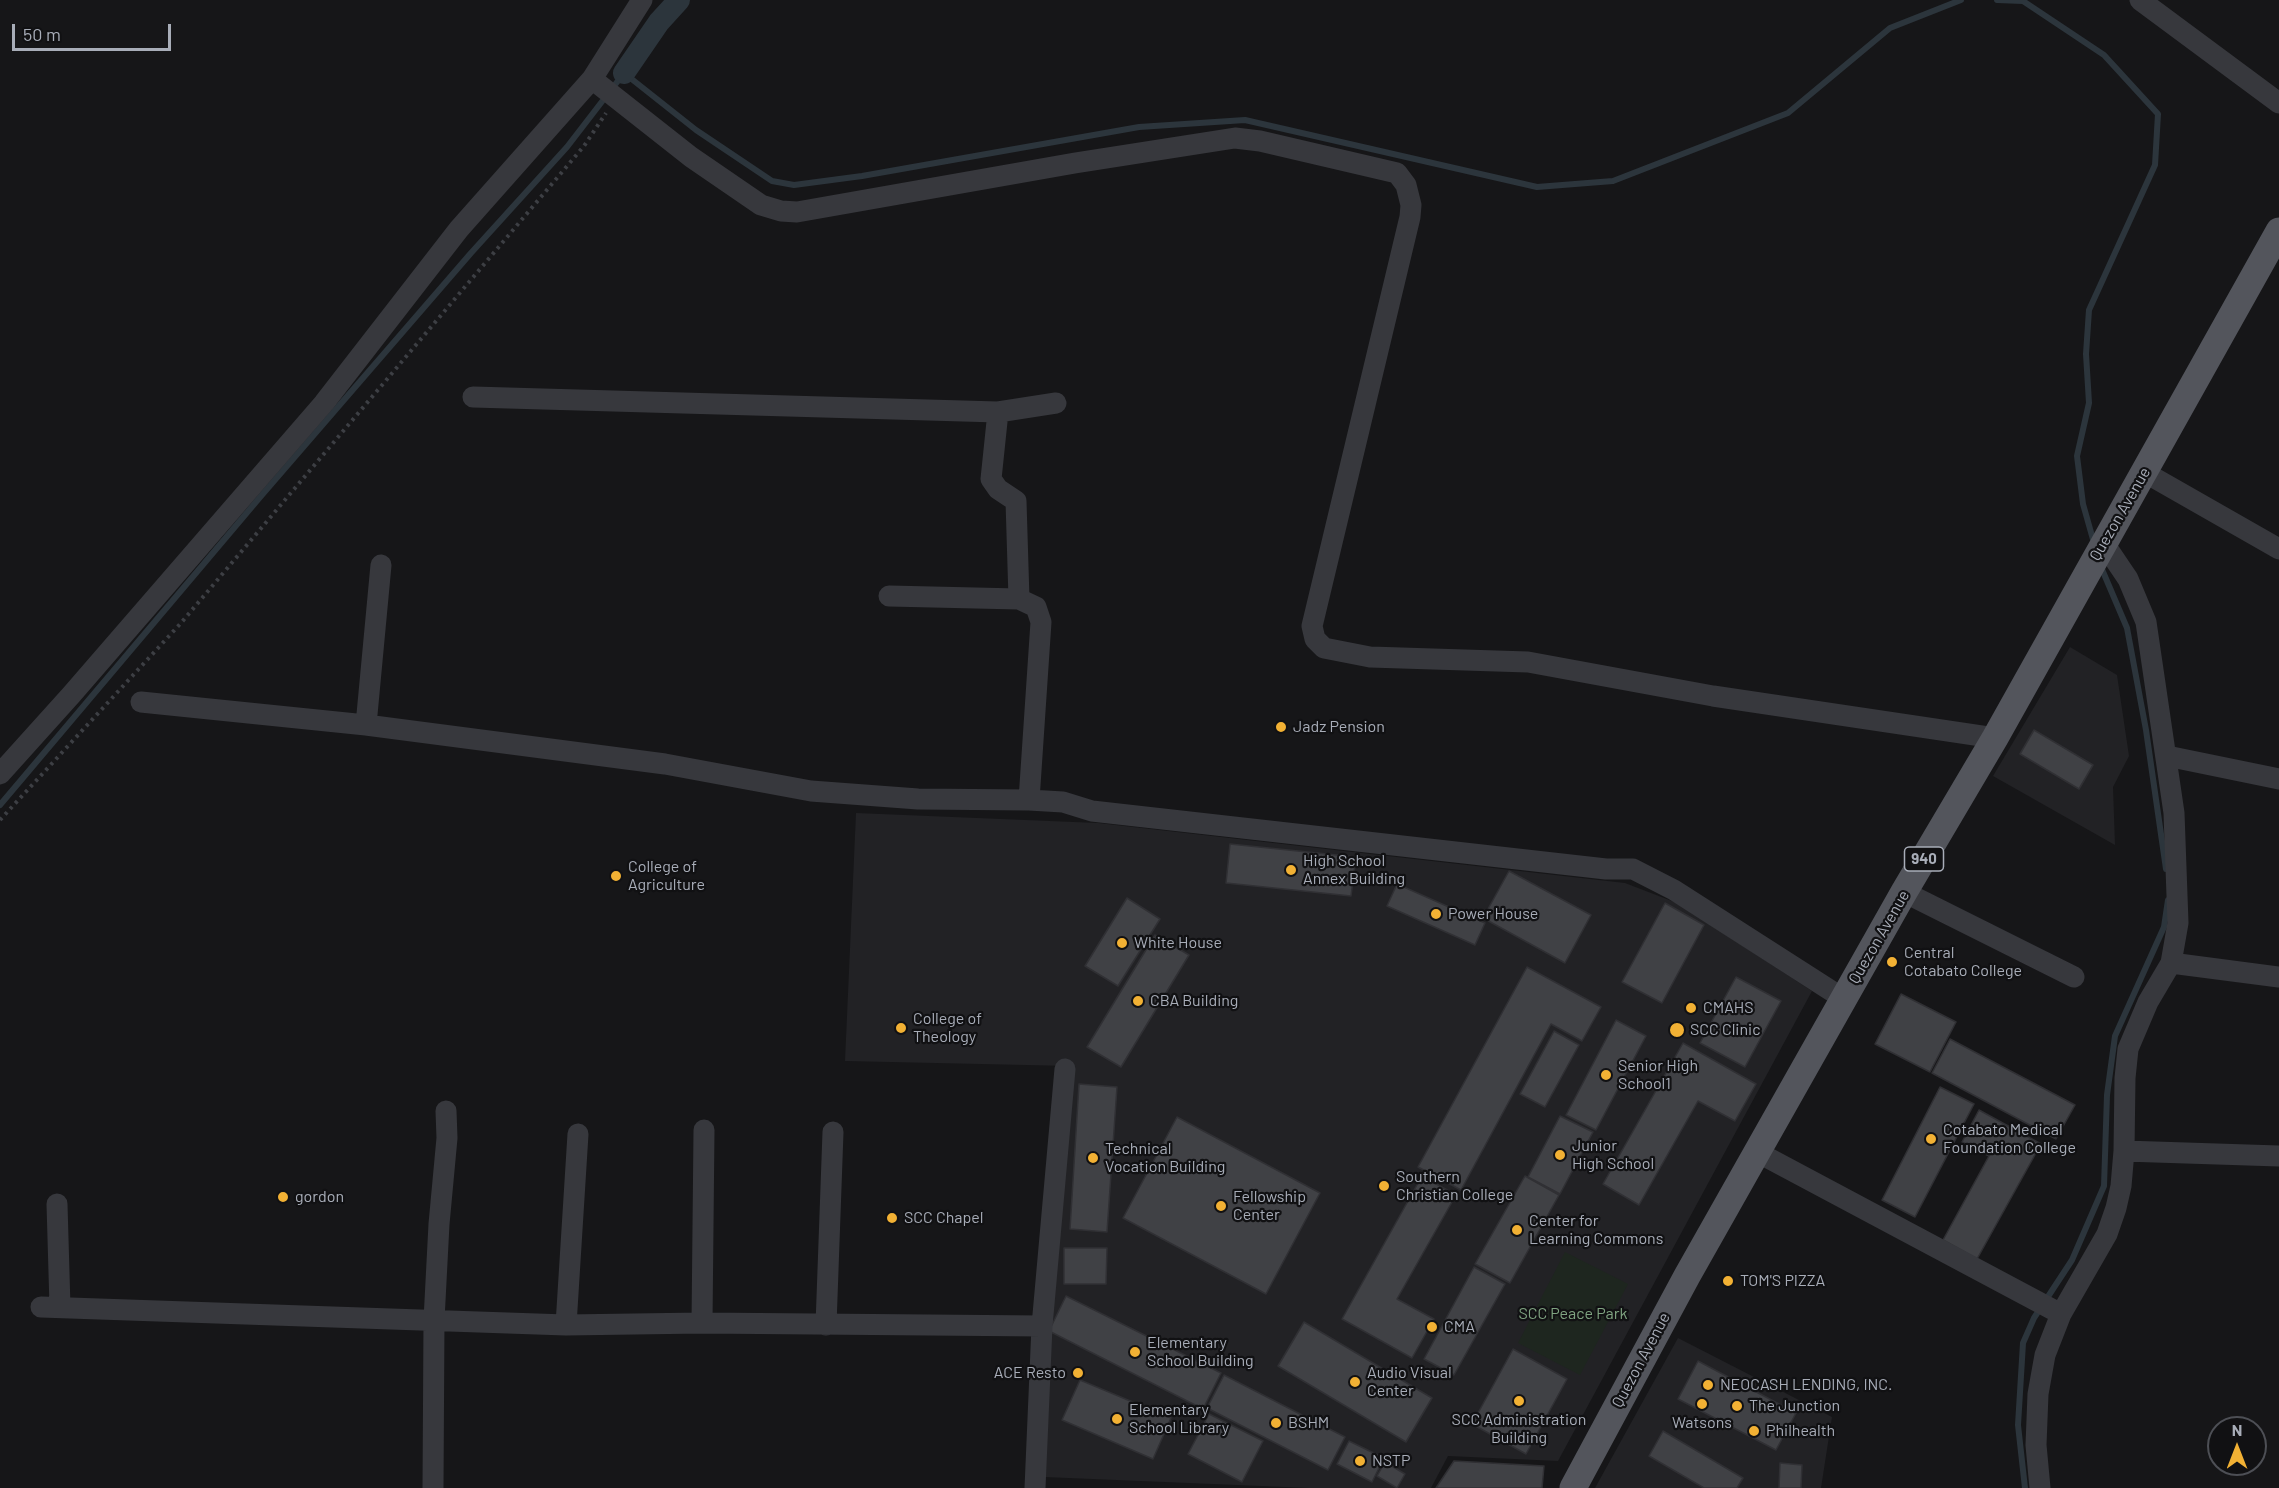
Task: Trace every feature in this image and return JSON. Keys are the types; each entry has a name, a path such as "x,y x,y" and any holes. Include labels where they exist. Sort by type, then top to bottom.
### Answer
{"main road":[{"name":"Quezon Avenue","path":"1573,1488 1687,1276 1904,892 1995,738 2279,231"}],"street":[{"path":"0,774 324,404 459,229 592,79 642,0"},
{"path":"2148,3 2279,103"},
{"path":"592,79 691,157 760,206 781,211 797,212 1075,163 1235,138 1260,141 1397,173 1408,191 1411,205 1410,217 1312,626 1315,639 1324,648 1370,657 1528,663 1713,696 1995,738"},
{"path":"473,397 998,412 1056,403"},
{"path":"998,412 991,479 998,489 1016,501 1019,599"},
{"path":"2144,472 2279,549"},
{"path":"2040,1488 2036,1445 2038,1394 2050,1308 2107,1234 2116,1208 2121,1186 2124,1151 2128,1049 2148,1002 2172,963 2178,923 2174,813 2146,622 2128,579 2103,542"},
{"path":"366,724 381,565"},
{"path":"889,596 1019,599 1036,608 1041,622 1029,800"},
{"path":"141,702 366,724 665,764 811,791 918,799 1063,802 1104,812 1595,867 1633,869 1674,890 1844,999"},
{"path":"2167,756 2279,779"},
{"path":"1904,892 2074,976"},
{"path":"2172,963 2279,977"},
{"path":"1035,1488 1042,1326 1065,1069"},
{"path":"433,1488 434,1320 439,1224 447,1138 446,1111"},
{"path":"702,1323 704,1130"},
{"path":"826,1325 833,1132"},
{"path":"566,1324 578,1134"},
{"path":"2124,1151 2279,1156"},
{"path":"1757,1152 2050,1308"},
{"path":"57,1204 51,1307 566,1324 1042,1326"}],"path":[{"path":"0,820 181,622 584,146 616,98"}],"shaded area":[{"path":"2070,647 2117,675 2129,756 2113,787 2115,845 1993,776"},
{"name":"Southern Christian College","path":"856,813 1098,823 1625,883 1677,903 1812,991 1558,1461 1448,1456 1431,1488 1309,1488 1044,1477 1051,1307 1071,1066 845,1061"},
{"path":"1678,1338 1832,1417 1821,1488 1595,1488"}],"green space":[{"name":"SCC Peace Park","path":"1565,1252 1628,1284 1580,1375 1518,1343"}],"building":[{"path":"2034,730 2093,765 2079,789 2020,754"},
{"name":"High School Annex Building","path":"1230,844 1356,857 1351,896 1226,883"},
{"path":"1509,871 1591,915 1565,963 1483,918"},
{"name":"Power House","path":"1397,884 1485,923 1475,945 1387,906"},
{"name":"White House","path":"1127,898 1160,919 1118,986 1085,966"},
{"path":"1665,903 1704,925 1662,1003 1622,982"},
{"name":"CBA Building","path":"1155,935 1189,955 1121,1067 1087,1047"},
{"path":"1527,967 1601,1007 1582,1041 1551,1024 1461,1190 1418,1167"},
{"path":"1736,977 1781,1001 1745,1067 1700,1043"},
{"path":"1901,994 1956,1022 1930,1072 1875,1044"},
{"name":"Senior High School1","path":"1616,1020 1646,1036 1596,1130 1566,1115"},
{"path":"1554,1031 1579,1045 1545,1107 1520,1094"},
{"path":"1950,1039 2075,1105 2056,1139 1932,1073"},
{"path":"1683,1043 1756,1084 1735,1121 1698,1101 1639,1205 1603,1184"},
{"name":"Technical Vocation Building","path":"1079,1084 1117,1087 1107,1232 1070,1229"},
{"path":"1940,1087 1974,1104 1915,1217 1882,1200"},
{"path":"1979,1110 2041,1144 1977,1259 1943,1240 1989,1156 1962,1142"},
{"name":"Junior High School","path":"1560,1116 1593,1132 1560,1194 1528,1177"},
{"name":"Fellowship Center","path":"1177,1117 1320,1193 1266,1294 1123,1218"},
{"path":"1422,1176 1456,1195 1397,1299 1434,1319 1412,1358 1342,1319"},
{"name":"Center for Learning Commons","path":"1525,1176 1559,1195 1510,1283 1475,1264"},
{"path":"1064,1248 1107,1248 1106,1284 1064,1284"},
{"path":"1474,1267 1505,1284 1454,1375 1424,1359"},
{"name":"Elementary School Building","path":"1066,1296 1221,1373 1203,1409 1049,1331"},
{"name":"Audio Visual Center","path":"1304,1322 1432,1398 1406,1442 1278,1366"},
{"name":"SCC Administration Building","path":"1513,1349 1567,1379 1526,1454 1472,1424"},
{"name":"The Junction","path":"1698,1361 1796,1413 1776,1450 1678,1399"},
{"name":"BSHM","path":"1224,1375 1345,1437 1328,1470 1207,1408"},
{"name":"Elementary School Library","path":"1080,1380 1171,1418 1153,1459 1062,1420"},
{"path":"1209,1414 1263,1441 1242,1482 1188,1454"},
{"path":"1663,1431 1743,1478 1737,1488 1704,1488 1649,1456"},
{"name":"NSTP","path":"1349,1441 1384,1458 1372,1482 1337,1464"},
{"path":"1454,1461 1544,1466 1542,1488 1436,1488"},
{"path":"1385,1462 1405,1474 1397,1488 1377,1476"},
{"path":"1780,1463 1802,1465 1801,1488 1779,1488"}],"waterway":[{"path":"624,73 659,22 679,0"},
{"path":"0,805 261,496 471,253 567,147 624,73 696,130 772,181 794,185 862,176 1139,127 1245,120 1537,187 1613,181 1788,113 1890,28 1961,0"},
{"path":"1997,0 2023,1 2104,55 2158,114 2155,165 2089,310 2086,354 2089,403 2077,456 2083,504 2094,543"},
{"path":"2101,567 2127,628 2146,730 2166,869"},
{"path":"2025,1488 2018,1425 2023,1343 2034,1318 2072,1260 2104,1186 2107,1095 2115,1036 2164,927 2168,900"}],"place":[{"name":"Jadz Pension","path":"1281,727"},
{"name":"High School Annex Building","path":"1291,870"},
{"name":"College of Agriculture","path":"616,876"},
{"name":"Power House","path":"1436,914"},
{"name":"White House","path":"1122,943"},
{"name":"Central Cotabato College","path":"1892,962"},
{"name":"CBA Building","path":"1138,1001"},
{"name":"CMAHS","path":"1691,1008"},
{"name":"College of Theology","path":"901,1028"},
{"name":"SCC Clinic","path":"1677,1030"},
{"name":"Senior High School1","path":"1606,1075"},
{"name":"Cotabato Medical Foundation College","path":"1931,1139"},
{"name":"Junior High School","path":"1560,1155"},
{"name":"Technical Vocation Building","path":"1093,1158"},
{"name":"Southern Christian College","path":"1384,1186"},
{"name":"gordon","path":"283,1197"},
{"name":"Fellowship Center","path":"1221,1206"},
{"name":"SCC Chapel","path":"892,1218"},
{"name":"Center for Learning Commons","path":"1517,1230"},
{"name":"TOM'S PIZZA","path":"1728,1281"},
{"name":"CMA","path":"1432,1327"},
{"name":"Elementary School Building","path":"1135,1352"},
{"name":"ACE Resto","path":"1078,1373"},
{"name":"Audio Visual Center","path":"1355,1382"},
{"name":"NEOCASH LENDING, INC.","path":"1708,1385"},
{"name":"SCC Administration Building","path":"1519,1401"},
{"name":"Watsons","path":"1702,1404"},
{"name":"The Junction","path":"1737,1406"},
{"name":"Elementary School Library","path":"1117,1419"},
{"name":"BSHM","path":"1276,1423"},
{"name":"Philhealth","path":"1754,1431"},
{"name":"NSTP","path":"1360,1461"}]}
